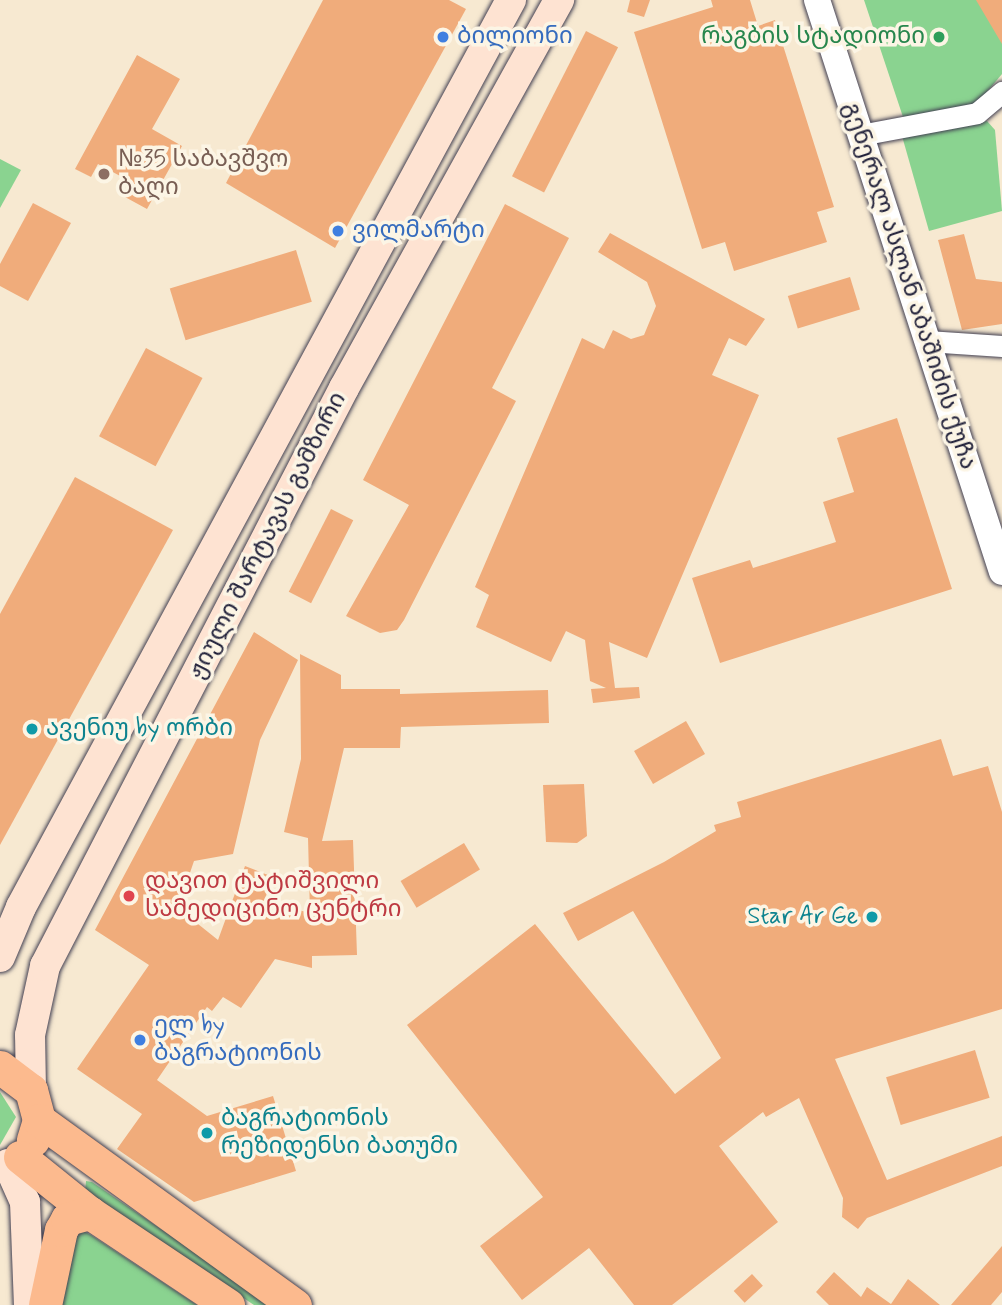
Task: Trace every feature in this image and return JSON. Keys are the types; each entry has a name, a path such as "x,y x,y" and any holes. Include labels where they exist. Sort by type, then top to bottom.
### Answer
{"main road":[{"name":"ჟიული შარტავას გამზირი","path":"0,957 21,907 511,0"},
{"name":"ჟიული შარტავას გამზირი","path":"35,1105 30,1035 45,966 344,388 559,0"},
{"path":"0,1068 35,1105 295,1305"},
{"path":"29,1305 25,1202 10,1162 35,1105"},
{"path":"10,1162 228,1305"},
{"path":"45,1305 61,1230 67,1219 90,1213"}],"street":[{"name":"გენერალ ასლან აბაშიძის ქუჩა","path":"817,0 1002,572"},
{"path":"860,135 977,113 1002,92"},
{"path":"927,341 1002,345"}],"green space":[{"name":"რაგბის სტადიონი","path":"864,0 1002,0 1002,74 975,106 903,117"},
{"path":"987,121 995,130 1002,211 929,231 902,136"},
{"path":"0,159 21,170 0,208"},
{"path":"0,1092 16,1117 0,1145"},
{"path":"86,1181 92,1182 272,1305 254,1305 85,1192"},
{"path":"79,1229 91,1235 197,1305 52,1305"}],"building":[{"path":"323,0 449,0 466,9 335,248 226,183"},
{"path":"630,0 650,0 644,17 627,12"},
{"path":"711,0 750,0 758,26 775,20 834,207 817,212 827,242 734,271 725,242 702,249 634,32 713,7"},
{"path":"976,0 1002,0 1002,44"},
{"path":"586,31 618,47 544,193 512,176"},
{"path":"137,55 180,79 152,129 182,146 147,209 125,197 133,183 98,164 91,177 75,169"},
{"path":"33,203 71,223 28,301 0,286 0,264"},
{"path":"505,204 569,238 492,388 516,401 404,620 397,630 380,633 346,616 409,505 363,480"},
{"path":"610,233 765,319 746,346 729,338 712,375 759,395 647,658 609,642 615,688 639,687 640,698 593,703 591,689 606,688 590,681 585,640 566,631 551,662 476,627 489,595 475,587 582,338 604,349 613,330 631,339 644,335 656,306 647,282 598,252"},
{"path":"964,234 976,279 1002,282 1002,324 962,330 938,240"},
{"path":"296,250 312,302 186,340 170,289"},
{"path":"850,277 860,310 798,329 788,296"},
{"path":"146,348 203,378 156,466 99,436"},
{"path":"897,418 952,589 720,663 692,578 750,560 753,568 836,542 823,502 854,492 837,438"},
{"name":"ავენიუ by ორბი","path":"75,477 173,530 0,845 0,614"},
{"path":"331,509 353,520 311,603 289,592"},
{"path":"254,632 298,660 260,740 233,854 194,861 178,908 218,940 245,866 273,877 264,901 310,913 308,838 284,832 301,759 300,654 341,675 341,689 400,689 400,694 548,690 549,723 401,727 400,748 344,748 322,841 353,840 357,955 312,956 312,968 275,959 241,1008 223,997 212,1011 207,1007 157,1080 207,1116 273,1096 296,1171 194,1202 117,1149 142,1114 77,1069 149,965 95,930"},
{"path":"686,721 705,754 653,784 634,751"},
{"path":"941,739 953,776 988,766 1002,812 1002,1009 835,1059 887,1180 1002,1136 1002,1166 867,1218 858,1229 842,1217 843,1198 799,1098 766,1117 763,1112 719,1146 778,1222 672,1305 634,1305 589,1248 522,1300 480,1246 543,1197 407,1025 535,924 675,1094 721,1058 633,911 578,941 563,913 664,862 716,831 714,825 741,817 737,802"},
{"path":"584,784 587,836 577,843 546,842 543,785"},
{"path":"464,843 480,870 417,908 401,881"},
{"path":"975,1050 990,1098 901,1125 886,1077"},
{"path":"1002,1246 1002,1292 991,1305 951,1305"},
{"path":"834,1272 861,1297 867,1287 891,1304 908,1279 940,1305 829,1305 816,1292"},
{"path":"752,1274 763,1286 745,1303 734,1291"}],"place":[{"name":"ბილიონი","path":"443,37"},
{"name":"რაგბის სტადიონი","path":"939,37"},
{"name":"№35 საბავშვო ბაღი","path":"104,174"},
{"name":"ვილმარტი","path":"338,231"},
{"name":"ავენიუ by ორბი","path":"32,729"},
{"name":"დავით ტატიშვილი სამედიცინო ცენტრი","path":"129,896"},
{"name":"Star Ar Ge","path":"872,917"},
{"name":"ელ by ბაგრატიონის","path":"140,1040"},
{"name":"ბაგრატიონის რეზიდენსი ბათუმი","path":"207,1133"}]}
